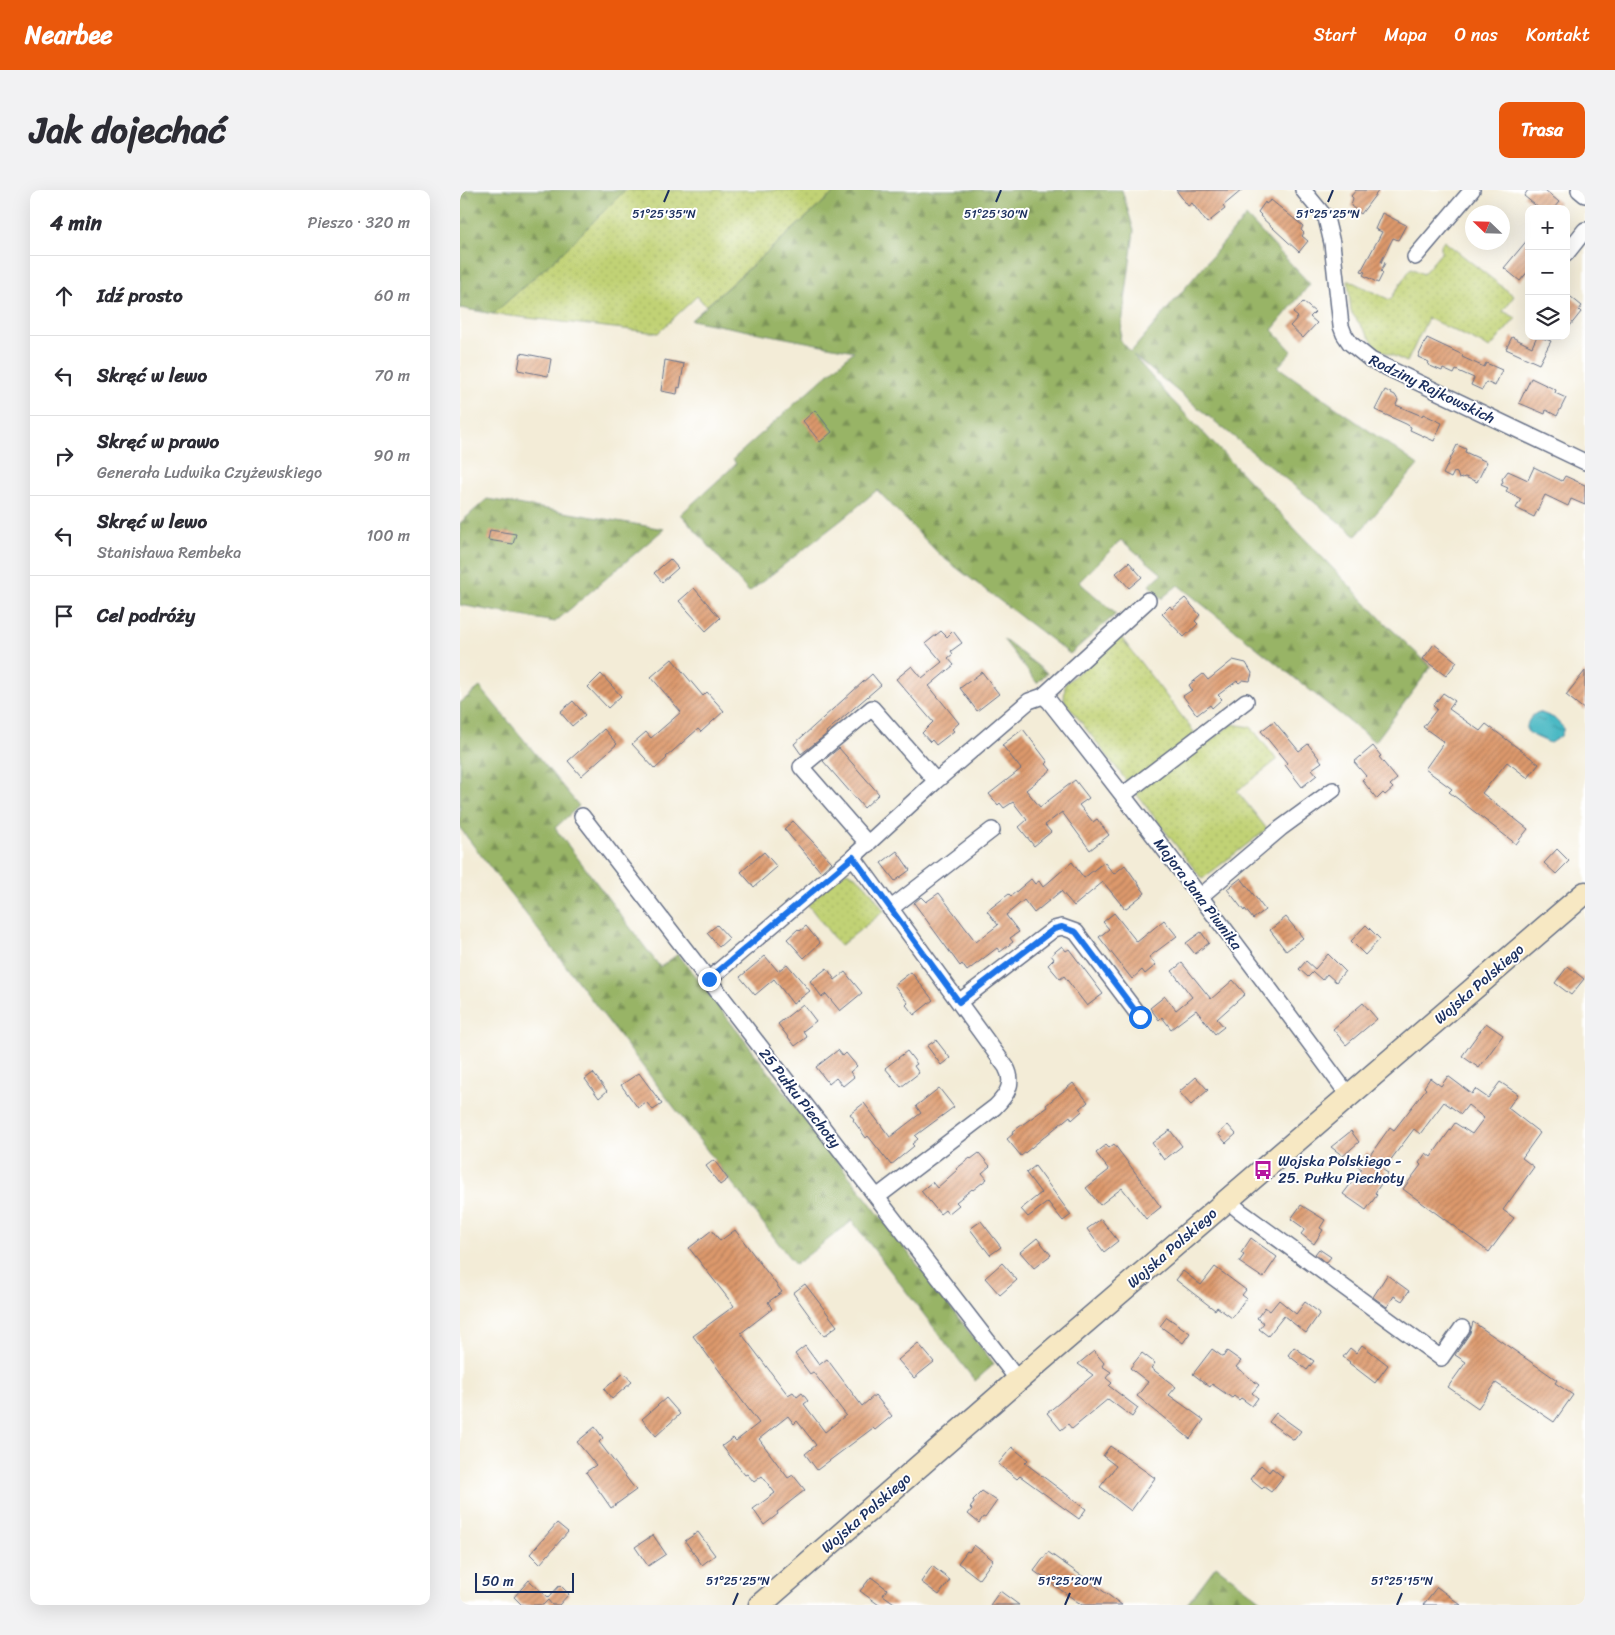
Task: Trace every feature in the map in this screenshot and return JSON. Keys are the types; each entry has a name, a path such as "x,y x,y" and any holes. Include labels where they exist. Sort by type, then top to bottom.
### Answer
{"main road":[{"name":"Wojska Polskiego","path":"760,1605 1018,1380 1585,893"}],"street":[{"name":"Rodziny Rajkowskich","path":"1304,190 1326,218 1332,243 1341,326 1350,343 1359,352 1371,360 1585,462"},
{"path":"1415,258 1472,190"},
{"path":"1579,190 1585,195"},
{"path":"1569,250 1585,230"},
{"path":"709,979 868,844 936,781 1029,701 1043,696 1148,600"},
{"name":"Majora Jana Piwnika","path":"1043,696 1049,701 1201,896 1349,1096"},
{"path":"1123,795 1246,701"},
{"path":"868,844 801,767 872,708 936,781"},
{"path":"1201,896 1281,828 1333,790"},
{"name":"25 Pułku Piechoty","path":"582,816 1018,1380"},
{"path":"890,909 992,830"},
{"path":"853,857 1009,1072 1010,1083 1001,1101 987,1114 877,1197"},
{"path":"959,1002 1054,929 1062,927 1076,932 1140,1017"},
{"path":"1227,1200 1240,1212 1441,1358 1462,1328"}],"green space":[{"path":"460,190 625,190 564,251 493,314 460,308"},
{"path":"625,190 837,190 706,306 697,296 658,333 493,314 564,251"},
{"path":"837,190 1122,190 1134,231 1120,340 1131,352 1246,216 1310,284 1272,330 1292,351 1278,367 1418,465 1356,536 1133,355 1170,398 1385,623 1431,667 1375,742 1178,585 1161,599 1149,585 1162,574 1121,540 1079,582 1116,614 1070,654 941,556 877,490 749,592 681,514 736,464 733,459 854,351 691,320"},
{"path":"1444,241 1514,296 1503,311 1516,318 1490,348 1428,318 1407,362 1378,349 1351,312 1348,280 1390,300 1411,268 1423,274 1441,253 1441,245"},
{"path":"487,499 664,529 555,622 460,605 460,523"},
{"path":"1120,636 1204,745 1232,724 1251,727 1277,760 1237,791 1267,829 1202,879 1064,700 1065,684"},
{"path":"1003,639 1047,673 1037,683"},
{"path":"480,687 579,806 555,828 660,967 678,954 994,1364 975,1381 852,1221 795,1265 460,828 460,703"},
{"path":"846,872 863,883 884,911 840,946 806,902"},
{"path":"1216,1566 1267,1605 1187,1604"}],"water":[{"path":"1539,712 1554,718 1564,728 1561,736 1550,743 1527,731 1530,719"}],"building":[{"path":"1176,190 1242,190 1223,206 1225,209 1207,223 1192,203 1188,206"},
{"path":"1356,190 1379,190 1361,214 1351,206 1353,198 1351,196"},
{"path":"1528,190 1545,190 1559,202 1556,205 1535,205 1524,196"},
{"path":"1271,200 1303,226 1301,230 1304,233 1302,236 1308,241 1299,252 1260,216 1258,212 1265,202 1266,204"},
{"path":"1382,213 1406,225 1398,240 1393,238 1381,262 1385,263 1378,283 1363,275 1365,272 1361,271 1382,232 1375,229"},
{"path":"1525,243 1525,275 1520,281 1504,268"},
{"path":"1570,296 1582,306 1579,310 1581,312 1570,326"},
{"path":"1303,302 1315,312 1310,317 1317,323 1303,338 1290,326 1298,317 1293,313"},
{"path":"1512,337 1532,347 1535,340 1551,341 1539,364 1506,349"},
{"path":"1427,338 1484,367 1486,363 1502,370 1495,386 1486,382 1482,390 1471,385 1474,378 1456,370 1454,374 1428,365 1429,362 1418,357"},
{"path":"521,353 551,359 548,376 518,370"},
{"path":"665,360 684,364 680,388 678,387 677,394 661,391"},
{"path":"1531,378 1556,390 1555,393 1566,398 1557,416 1546,410 1545,414 1519,403"},
{"path":"1385,390 1395,395 1398,400 1396,405 1442,423 1434,441 1410,430 1411,427 1406,424 1375,410"},
{"path":"815,410 832,432 820,442 803,421"},
{"path":"1457,445 1466,449 1465,452 1487,462 1477,482 1465,477 1459,479 1457,473 1454,472 1451,478 1443,474"},
{"path":"1534,467 1562,481 1565,476 1585,485 1585,505 1571,499 1568,506 1545,495 1534,517 1516,508 1521,499 1506,491 1508,488 1501,485 1502,479 1508,471 1528,480"},
{"path":"490,530 516,534 513,544 488,540"},
{"path":"670,559 678,568 662,582 654,573"},
{"path":"1129,562 1142,577 1129,588 1116,573"},
{"path":"694,588 720,618 706,631 679,601"},
{"path":"1185,598 1200,615 1195,621 1198,624 1184,637 1162,614 1170,606 1172,609"},
{"path":"941,631 947,637 953,631 962,643 951,651 953,654 948,658 954,665 929,686 959,723 952,729 954,731 936,745 932,740 930,742 922,733 933,722 896,679 912,666 922,678 942,662 926,643"},
{"path":"1434,644 1457,662 1446,676 1423,659"},
{"path":"672,659 703,696 707,692 724,711 701,732 698,729 655,769 632,744 646,732 651,738 681,712 651,677"},
{"path":"1233,660 1246,663 1252,673 1250,681 1243,680 1239,683 1237,681 1218,695 1222,699 1212,708 1210,705 1197,715 1183,696 1192,690 1189,685 1203,674 1208,680"},
{"path":"1585,671 1585,710 1566,695"},
{"path":"982,672 999,694 977,711 960,688"},
{"path":"601,674 621,696 608,708 588,687"},
{"path":"872,674 881,685 826,732 827,734 801,754 794,744"},
{"path":"1443,693 1455,701 1449,709 1480,731 1486,724 1539,764 1528,778 1507,762 1482,793 1528,829 1516,844 1449,792 1452,789 1425,769 1444,742 1423,727 1437,709 1433,706"},
{"path":"573,701 585,715 572,726 560,712"},
{"path":"1274,721 1299,751 1308,744 1322,762 1312,769 1317,775 1302,787 1285,765 1287,763 1261,731"},
{"path":"604,729 617,744 581,776 568,761"},
{"path":"1023,729 1048,762 1046,764 1051,770 1026,790 1040,807 1075,780 1089,798 1079,805 1093,822 1097,819 1109,835 1090,850 1062,812 1045,825 1051,832 1034,846 1019,827 1027,820 1013,802 1004,808 1000,803 998,805 989,794 1021,769 1002,745"},
{"path":"1373,746 1381,756 1379,757 1397,779 1390,785 1393,788 1385,795 1383,793 1377,799 1362,780 1366,776 1354,762"},
{"path":"839,748 879,794 864,808 823,761"},
{"path":"793,821 832,862 821,872 784,829"},
{"path":"1557,849 1569,861 1556,874 1544,863"},
{"path":"897,851 910,870 895,881 881,863"},
{"path":"764,852 777,867 754,887 741,872"},
{"path":"1072,862 1084,878 1104,862 1114,874 1125,865 1145,893 1125,909 1103,882 1074,906 1061,891 1034,913 1024,900 1006,915 1019,932 1010,938 1013,942 1000,952 997,948 967,971 962,964 960,966 914,903 921,897 926,902 939,893 976,942 998,925 987,911 1009,894 1011,896 1031,879 1035,884 1039,881 1043,887"},
{"path":"1241,878 1265,910 1253,919 1245,909 1244,911 1227,889"},
{"path":"1114,913 1137,942 1164,920 1177,936 1149,957 1156,965 1145,974 1142,970 1132,979 1099,937 1109,929 1103,922"},
{"path":"1286,917 1303,938 1286,951 1270,930"},
{"path":"717,925 729,938 719,947 707,933"},
{"path":"1366,925 1380,939 1365,955 1351,941"},
{"path":"806,926 820,943 804,958 787,939 798,929 800,931"},
{"path":"1201,932 1209,943 1195,954 1186,943"},
{"path":"1062,946 1066,951 1069,949 1103,994 1087,1006 1064,976 1060,979 1048,965 1054,959 1051,955"},
{"path":"1328,954 1345,971 1336,982 1327,974 1322,980 1313,972 1308,977 1299,969 1306,961 1315,969"},
{"path":"765,956 778,971 787,964 810,991 793,1004 774,979 755,995 740,977"},
{"path":"1182,963 1211,999 1233,980 1245,994 1217,1019 1224,1027 1215,1034 1196,1010 1171,1029 1162,1017 1159,1020 1150,1008 1165,996 1176,1010 1192,997 1172,971"},
{"path":"1568,966 1584,979 1571,995 1555,983"},
{"path":"827,968 835,980 845,972 862,993 840,1011 826,994 822,997 810,981"},
{"path":"911,972 933,1000 914,1015 906,1005 908,1003 894,985"},
{"path":"1363,1003 1377,1019 1346,1045 1333,1029"},
{"path":"803,1004 816,1021 803,1031 807,1037 795,1046 778,1024"},
{"path":"1486,1023 1503,1035 1479,1068 1462,1056"},
{"path":"936,1040 950,1058 941,1065 927,1046"},
{"path":"838,1050 843,1056 846,1053 857,1066 850,1072 854,1077 843,1086 836,1078 829,1084 816,1067"},
{"path":"907,1051 917,1064 914,1066 919,1073 901,1087 885,1068"},
{"path":"593,1073 607,1091 599,1098 585,1079"},
{"path":"639,1073 662,1104 653,1110 646,1102 638,1108 621,1085"},
{"path":"1448,1076 1472,1094 1475,1089 1488,1098 1500,1082 1518,1094 1508,1108 1540,1133 1522,1158 1534,1167 1503,1210 1514,1218 1489,1252 1403,1189 1421,1165 1419,1163 1426,1153 1431,1157 1455,1123 1472,1134 1484,1118 1468,1105 1461,1114 1444,1102 1420,1134 1414,1129 1383,1170 1388,1173 1375,1193 1377,1195 1366,1210 1343,1194 1362,1169 1357,1166 1367,1152 1370,1155 1390,1127 1394,1130 1426,1089 1424,1087 1430,1078 1441,1086"},
{"path":"1196,1077 1208,1090 1191,1105 1179,1092"},
{"path":"1073,1083 1088,1102 1080,1109 1082,1111 1072,1120 1070,1116 1021,1156 1007,1139 1013,1134 1012,1132 1047,1107 1046,1105"},
{"path":"939,1088 954,1107 915,1136 918,1139 912,1144 914,1146 891,1165 868,1136 866,1138 850,1114 864,1103 890,1137 921,1113 916,1106"},
{"path":"1228,1125 1236,1134 1226,1143 1218,1134"},
{"path":"1170,1130 1182,1146 1164,1160 1152,1143"},
{"path":"1351,1131 1359,1142 1343,1156 1331,1147"},
{"path":"1114,1144 1161,1207 1146,1219 1122,1188 1100,1205 1086,1188 1109,1170 1096,1153 1106,1145 1109,1148"},
{"path":"979,1153 990,1166 982,1173 987,1179 956,1202 959,1205 948,1214 945,1210 940,1214 921,1191 932,1182 937,1188 956,1169"},
{"path":"714,1160 728,1179 720,1185 706,1166"},
{"path":"1035,1166 1071,1215 1063,1221 1048,1202 1028,1217 1021,1209 1041,1193 1026,1173"},
{"path":"1301,1205 1325,1220 1320,1228 1323,1230 1314,1244 1301,1234 1305,1229 1291,1219"},
{"path":"1101,1219 1118,1241 1104,1252 1087,1229"},
{"path":"981,1221 1001,1247 990,1255 970,1229"},
{"path":"712,1230 720,1241 735,1230 782,1292 768,1302 772,1309 741,1333 788,1395 793,1392 797,1397 802,1393 808,1401 804,1404 825,1432 846,1415 813,1372 810,1374 795,1354 805,1346 819,1365 827,1359 862,1406 875,1395 892,1416 817,1470 805,1454 816,1445 797,1421 794,1424 788,1416 759,1439 788,1478 793,1475 805,1490 764,1525 753,1509 775,1493 762,1476 754,1482 747,1474 745,1475 722,1446 733,1438 736,1441 759,1423 693,1336 734,1306 689,1248"},
{"path":"1037,1238 1051,1255 1034,1268 1020,1252"},
{"path":"1251,1238 1277,1257 1263,1278 1239,1262 1244,1255 1241,1253"},
{"path":"1319,1249 1331,1257 1326,1263 1315,1254"},
{"path":"1002,1263 1017,1280 1000,1295 985,1278"},
{"path":"1215,1267 1246,1290 1242,1295 1246,1298 1232,1318 1217,1307 1215,1310 1176,1280 1183,1271 1201,1285"},
{"path":"1387,1275 1409,1291 1402,1301 1394,1296 1387,1307 1373,1297"},
{"path":"805,1284 837,1326 824,1336 793,1293"},
{"path":"1279,1300 1296,1314 1305,1302 1320,1313 1306,1333 1284,1316 1268,1336 1259,1329 1264,1323 1257,1318 1265,1307 1270,1311"},
{"path":"1167,1317 1190,1333 1183,1343 1160,1326"},
{"path":"1473,1322 1557,1380 1555,1383 1573,1395 1554,1422 1496,1383 1478,1408 1448,1387 1466,1362 1455,1355 1470,1333"},
{"path":"918,1343 934,1362 914,1378 898,1360"},
{"path":"1362,1345 1388,1365 1375,1383 1343,1357 1350,1348 1356,1353"},
{"path":"1294,1347 1314,1361 1307,1370 1288,1355"},
{"path":"1212,1349 1223,1357 1227,1351 1241,1361 1236,1367 1259,1385 1252,1393 1258,1398 1252,1406 1241,1398 1239,1400 1234,1396 1232,1398 1212,1384 1210,1387 1193,1374"},
{"path":"1094,1351 1104,1363 1102,1366 1111,1372 1106,1378 1112,1383 1109,1386 1138,1408 1132,1417 1108,1399 1072,1429 1068,1424 1061,1430 1047,1413 1093,1375 1078,1364"},
{"path":"1142,1353 1155,1363 1151,1368 1176,1387 1169,1395 1204,1420 1190,1439 1137,1396 1148,1382 1130,1368"},
{"path":"624,1373 632,1382 612,1399 604,1389"},
{"path":"666,1398 680,1414 656,1436 642,1419"},
{"path":"1276,1413 1301,1431 1294,1440 1269,1422"},
{"path":"595,1427 603,1438 599,1442 636,1490 611,1508 586,1472 596,1465 577,1442"},
{"path":"1110,1446 1155,1478 1131,1511 1100,1487 1116,1466 1103,1456"},
{"path":"1012,1447 1028,1460 1025,1463 1086,1509 1079,1519 1020,1476 1017,1479 998,1464"},
{"path":"1261,1465 1269,1472 1272,1468 1283,1477 1271,1492 1264,1487 1262,1489 1250,1479"},
{"path":"982,1491 997,1501 979,1523 968,1514 972,1509 970,1508 974,1503 973,1500"},
{"path":"557,1523 568,1532 540,1564 530,1554"},
{"path":"698,1532 715,1555 702,1565 685,1541"},
{"path":"653,1535 666,1554 648,1566 635,1547"},
{"path":"974,1545 993,1560 979,1579 958,1563"},
{"path":"1048,1552 1122,1605 1082,1605 1034,1571"},
{"path":"932,1566 950,1580 939,1595 921,1582"},
{"path":"871,1577 887,1589 883,1595 897,1605 879,1605 860,1591"},
{"path":"529,1580 548,1598 560,1585 569,1594 559,1605 552,1605 548,1600 543,1605 522,1605 514,1597"},
{"path":"1437,1587 1461,1605 1423,1605"},
{"path":"1000,1591 1019,1605 990,1605"}],"place":[{"name":"Wojska Polskiego - 25. Pułku Piechoty","path":"1263,1170"}],"route":[{"path":"709,979 853,857 959,1002 1056,927 1062,927 1076,932 1140,1017"}]}
